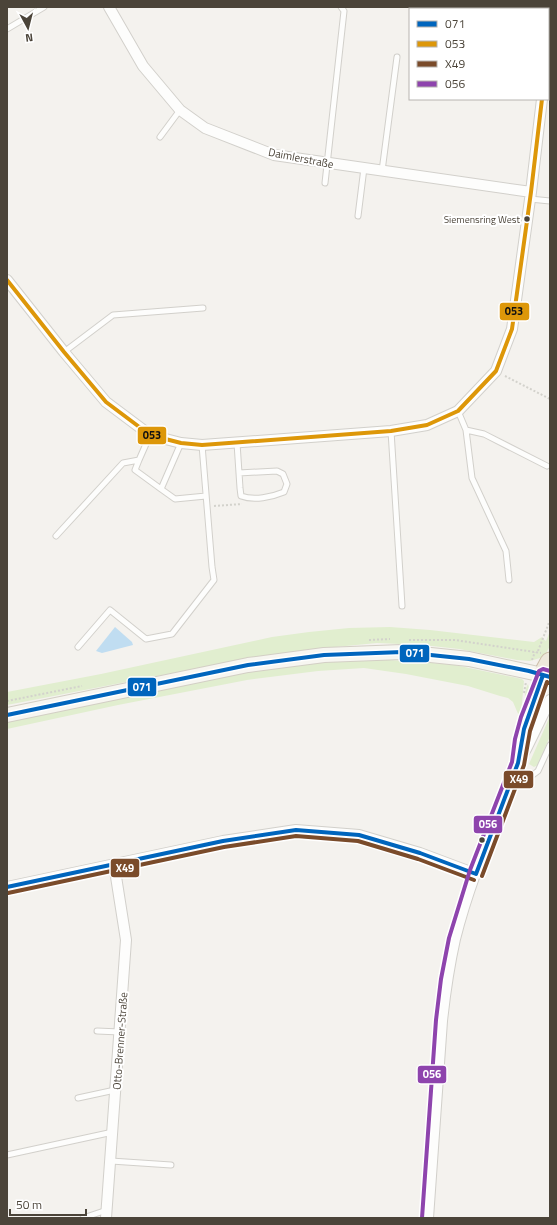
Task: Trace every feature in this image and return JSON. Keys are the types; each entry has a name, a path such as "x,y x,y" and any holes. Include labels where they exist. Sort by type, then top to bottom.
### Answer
{"main road":[{"path":"7,715 248,665 324,654 402,652 469,659 544,663"}],"street":[{"name":"Daimlerstraße","path":"109,7 143,66 180,110 205,128 274,155 327,164 364,168 530,196"},
{"path":"7,280 106,402 150,435 181,443 202,445 391,431 427,425 458,411 496,371 512,330 542,100"},
{"path":"518,763 519,749 544,663"},
{"path":"428,1218 445,995 454,944 476,874 513,774 550,700"},
{"path":"7,887 223,840 296,830 359,835 420,853 476,874"},
{"name":"Otto-Brenner-Straße","path":"107,1214 126,940 114,864"}],"lane":[{"path":"7,28 44,7"},
{"path":"324,183 344,11 341,7"},
{"path":"382,171 397,57"},
{"path":"160,137 180,110"},
{"path":"358,216 364,168"},
{"path":"530,196 550,201"},
{"path":"64,352 113,315 203,308"},
{"path":"458,411 466,430 472,478 506,551 510,580"},
{"path":"466,430 484,434 547,466"},
{"path":"391,431 402,606"},
{"path":"150,435 135,470 175,499 206,496"},
{"path":"161,489 181,443"},
{"path":"237,443 239,473 241,496 247,498 274,496 284,492 287,484 283,474 277,471 239,473"},
{"path":"78,647 110,610 146,639 172,634 214,580 202,445"},
{"path":"56,536 122,463 139,460"},
{"path":"513,774 530,777 538,771 550,745"},
{"path":"97,1031 120,1032"},
{"path":"78,1098 116,1090"},
{"path":"7,1155 113,1132"},
{"path":"111,1161 171,1165"},
{"path":"83,1218 107,1214"}],"path":[{"path":"496,371 550,399"},
{"path":"207,507 247,504 247,498"},
{"path":"544,663 550,620"}],"green space":[{"path":"390,627 534,642 542,637 546,641 550,631 550,646 546,653 540,658 530,661 459,649 423,645 377,643 304,650 240,660 7,705 7,692 101,674 272,637 349,628"},
{"path":"365,659 455,665 522,679 524,681 521,714 519,716 513,702 508,698 468,686 406,674 364,668 318,671 247,680 118,705 7,729 7,719 245,672 335,660"},
{"path":"528,684 530,692 526,708 525,692"},
{"path":"550,716 550,736 538,765 534,767 529,764"}],"water":[{"path":"115,627 132,642 133,645 102,653 96,651"}],"transit line":[{"name":"053","path":"7,280 106,402 150,435 181,443 202,445 391,431 427,425 458,411 496,371 512,329 542,100"},
{"name":"071","path":"7,715 248,665 324,655 402,652 469,659 529,671 550,677"},
{"name":"056","path":"422,1218 436,1020 441,979 449,938 470,870 512,762 515,739 521,717 539,671 543,669 550,671"},
{"name":"071","path":"476,874 518,763 524,729 543,675"},
{"name":"X49","path":"482,876 524,765 530,731 547,682 548,683"},
{"name":"071","path":"7,887 223,841 296,830 359,835 420,853 476,874"},
{"name":"X49","path":"8,893 224,847 296,836 358,841 418,859 474,880"}],"place":[{"name":"Siemensring West","path":"527,219"}]}
